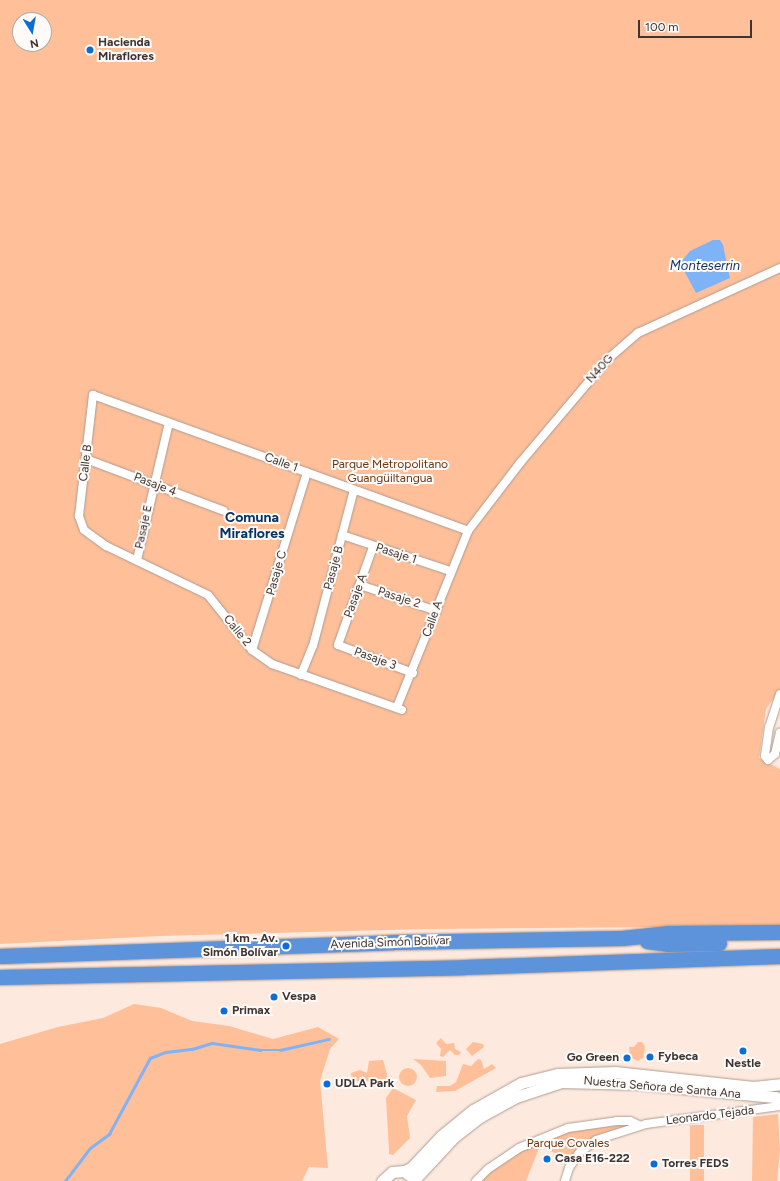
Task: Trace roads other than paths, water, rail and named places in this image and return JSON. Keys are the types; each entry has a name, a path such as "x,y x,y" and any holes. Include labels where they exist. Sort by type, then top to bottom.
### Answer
{"highway":[{"name":"Avenida Simón Bolívar","path":"0,956 392,942 622,938 669,933 780,932"},
{"path":"622,938 668,944 780,942"},
{"name":"Avenida Simón Bolívar","path":"0,977 464,967 780,956"}],"street":[{"name":"N40G","path":"468,531 520,464 608,359 638,333 780,268"},
{"name":"Calle 1","path":"94,395 468,531"},
{"name":"Calle B","path":"84,530 80,516 94,395"},
{"name":"Pasaje E","path":"137,560 153,485 169,423"},
{"name":"Pasaje 4","path":"86,459 224,511"},
{"name":"Pasaje C","path":"252,650 307,472"},
{"name":"Pasaje B","path":"301,675 313,646 354,490"},
{"name":"Calle 2","path":"84,530 106,546 208,595 252,650 272,664 400,708"},
{"name":"Calle A","path":"400,708 450,571 468,531"},
{"name":"Pasaje 1","path":"342,535 373,547 450,571"},
{"name":"Pasaje A","path":"338,645 373,547"},
{"name":"Pasaje 2","path":"360,585 437,610"},
{"name":"Pasaje 3","path":"338,645 413,673"},
{"path":"780,694 769,727 765,756 768,760 775,754 780,733"},
{"name":"Nuestra Señora de Santa Ana","path":"382,1181 392,1172 404,1171 414,1166 441,1136 473,1110 521,1083 558,1074 608,1072 753,1087 779,1084"},
{"name":"Nuestra Señora de Santa Ana","path":"413,1181 454,1137 478,1118 516,1097 561,1082 640,1084 779,1102"},
{"path":"779,1084 779,1102"},
{"name":"Leonardo Tejada","path":"639,1125 779,1102"},
{"path":"476,1181 488,1169 520,1148 568,1128 617,1121 630,1121 639,1125"},
{"path":"565,1181 569,1168 586,1146 639,1125"},
{"path":"404,1171 413,1181"}],"water":[{"name":"Monteserrin","path":"713,240 720,240 723,245 730,278 696,293 680,263 690,251"}],"waterway":[{"path":"65,1181 90,1148 109,1134 150,1058 166,1052 192,1049 212,1043 261,1050 280,1050 329,1039"}],"place":[{"name":"Hacienda Miraflores","path":"90,50"},
{"name":"1 km - Av. Simón Bolívar","path":"286,946"},
{"name":"Vespa","path":"274,997"},
{"name":"Primax","path":"224,1011"},
{"name":"Nestle","path":"743,1051"},
{"name":"Fybeca","path":"650,1057"},
{"name":"Go Green","path":"627,1058"},
{"name":"UDLA Park","path":"327,1084"},
{"name":"Casa E16-222","path":"547,1159"},
{"name":"Torres FEDS","path":"654,1164"}],"district":[{"name":"Comuna Miraflores","path":"252,526"}],"park label":[{"name":"Parque Metropolitano Guangüiltangua","path":"390,472"},
{"name":"Parque Covales","path":"568,1144"}]}
